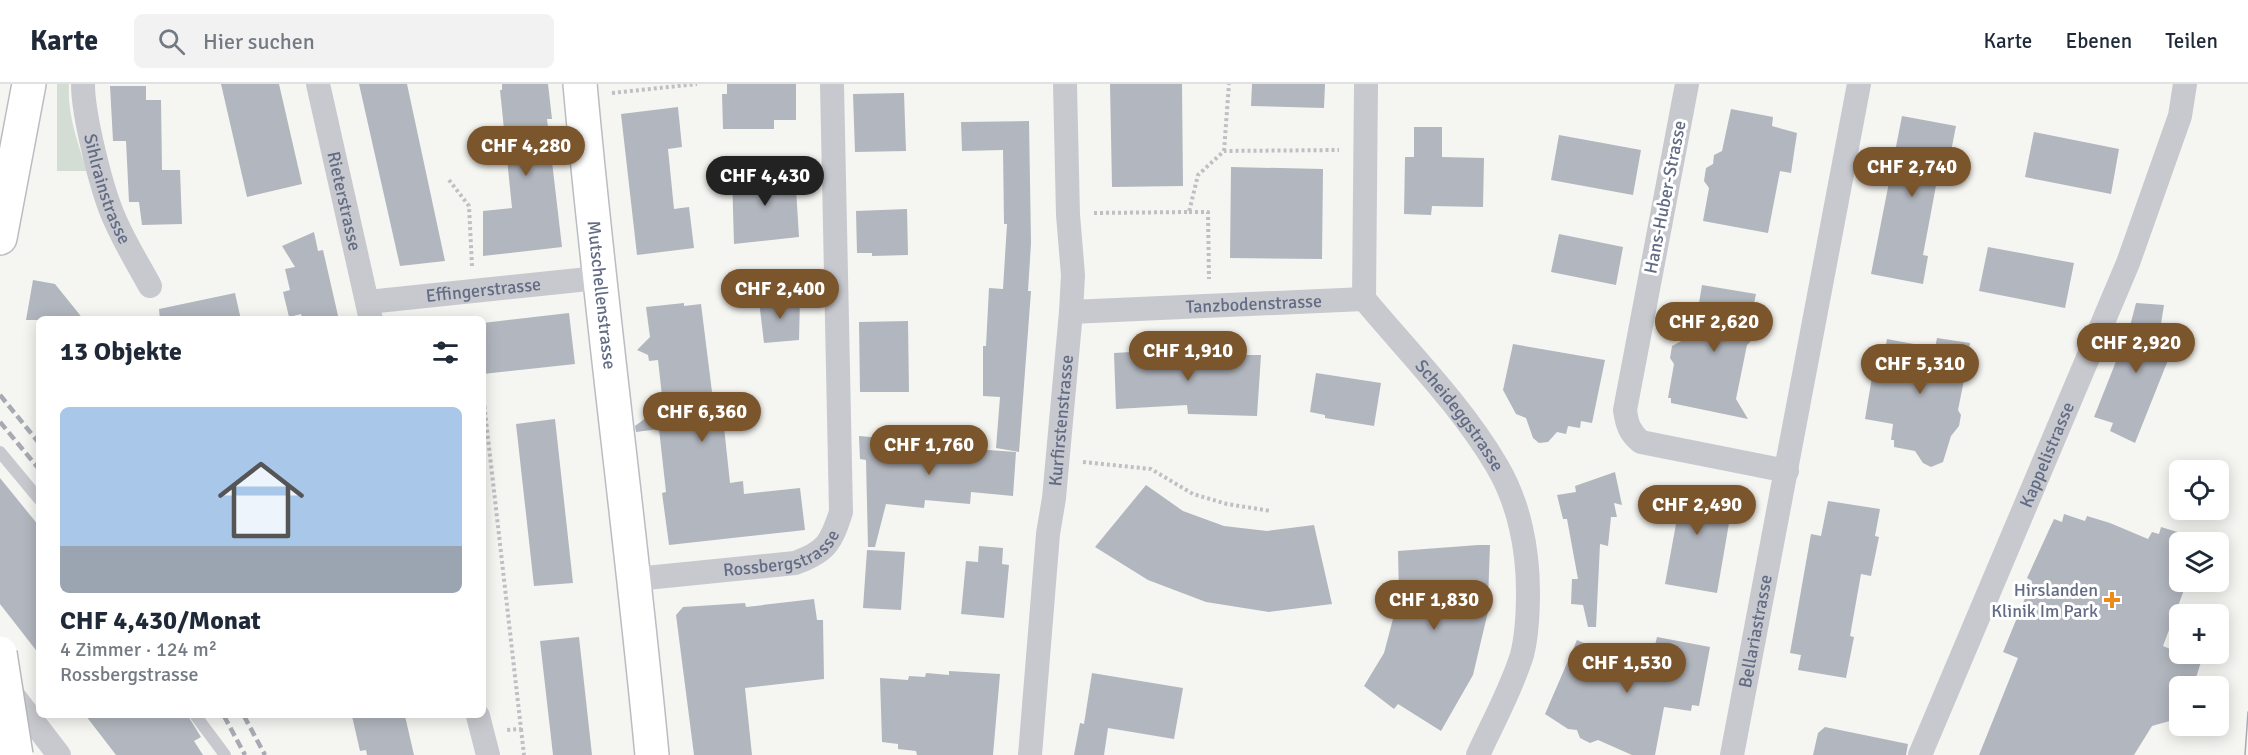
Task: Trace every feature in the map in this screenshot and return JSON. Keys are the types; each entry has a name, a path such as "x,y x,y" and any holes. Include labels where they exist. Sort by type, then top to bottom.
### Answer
{"main road":[{"path":"0,238 30,84"},
{"name":"Mutschellenstrasse","path":"591,89 598,278 636,579 652,755"},
{"path":"0,653 16,755"}],"street":[{"name":"Sihlrainstrasse","path":"83,84 83,99 95,153 114,218 150,286"},
{"name":"Rieterstrasse","path":"318,84 369,311"},
{"name":"Rossbergstrasse","path":"636,579 795,563 817,555 836,529 841,512 832,84"},
{"name":"Kurfirstenstrasse","path":"1030,755 1073,275 1068,214 1065,84"},
{"path":"1364,299 1366,84"},
{"name":"Hans-Huber-Strasse","path":"1687,84 1626,410 1627,423 1631,434 1641,442 1787,471"},
{"name":"Bellariastrasse","path":"1732,755 1787,471 1857,84"},
{"name":"Kappelistrasse","path":"1920,755 2128,263 2180,116 2185,84"},
{"name":"Effingerstrasse","path":"369,311 598,278"},
{"name":"Tanzbodenstrasse","path":"1071,312 1364,299"},
{"name":"Scheideggstrasse","path":"1364,299 1473,429 1498,467 1514,502 1523,534 1528,574 1528,611 1522,654 1478,755"},
{"path":"0,678 59,755"}],"lane":[{"path":"0,452 36,495"},
{"path":"197,718 225,755"}],"path":[{"path":"591,89 697,84"},
{"path":"1224,151 1228,84"},
{"path":"1189,212 1198,175 1224,151 1343,150"},
{"path":"448,180 469,206 472,276"},
{"path":"1089,214 1208,212 1209,285"},
{"path":"486,420 524,755"},
{"path":"1076,462 1151,469 1193,494 1227,504 1271,511"},
{"path":"483,734 521,729"}],"shaded area":[{"path":"57,84 69,84 71,117 87,171 57,171"}],"building":[{"path":"221,84 279,84 302,184 247,197"},
{"path":"359,84 407,84 445,261 400,266"},
{"path":"502,84 548,84 552,119 547,119 562,247 483,256 483,211 512,208 500,90 502,90"},
{"path":"727,84 796,84 796,120 774,120 774,129 723,129 722,94 727,94"},
{"path":"1110,84 1182,84 1183,186 1112,187"},
{"path":"1252,84 1325,84 1324,108 1251,106"},
{"path":"110,86 146,86 146,100 161,100 162,170 180,170 182,224 142,225 139,202 129,202 126,141 113,141"},
{"path":"904,93 906,151 855,152 853,94"},
{"path":"678,107 682,147 668,149 674,209 689,207 694,248 637,255 621,114"},
{"path":"1731,109 1773,117 1772,126 1797,133 1791,173 1780,171 1768,233 1703,221 1709,188 1704,181 1706,168 1713,164 1714,155 1722,151"},
{"path":"1902,116 1956,126 1946,177 1938,175 1923,255 1928,256 1923,284 1871,274"},
{"path":"1029,121 1031,243 1028,291 1031,291 1019,452 996,448 1000,397 983,396 983,346 986,346 989,288 1003,289 1007,224 1004,224 1003,150 962,151 961,122"},
{"path":"1414,127 1442,127 1442,157 1484,158 1483,207 1432,206 1431,215 1404,214 1405,157 1414,157"},
{"path":"2034,132 2119,149 2111,194 2025,177"},
{"path":"1559,135 1641,150 1633,195 1551,180"},
{"path":"1231,167 1323,169 1322,259 1230,258"},
{"path":"795,173 799,237 734,244 732,175"},
{"path":"907,209 908,255 872,256 872,253 857,253 856,211"},
{"path":"314,232 318,251 323,250 338,316 302,316 301,314 289,316 283,292 290,290 285,269 295,267 282,246"},
{"path":"1559,234 1623,247 1616,285 1551,272"},
{"path":"1988,247 2074,263 2065,308 1979,291"},
{"path":"33,280 55,284 81,316 36,316 36,320 26,320"},
{"path":"1702,285 1756,294 1751,317 1758,319 1754,338 1747,345 1736,399 1748,419 1671,403 1671,398 1668,398 1674,364 1670,358 1672,346 1687,338 1690,320 1696,321"},
{"path":"235,293 240,316 160,316 159,309"},
{"path":"800,298 799,340 764,343 759,301"},
{"path":"684,303 684,306 701,304 713,400 721,399 730,483 743,481 744,494 800,488 805,530 669,545 662,493 666,492 659,429 636,432 635,426 663,405 658,360 649,361 648,355 637,350 650,337 646,307"},
{"path":"2136,303 2164,305 2158,343 2174,345 2135,443 2110,431 2113,423 2094,417 2130,326"},
{"path":"569,313 575,364 486,374 486,323"},
{"path":"908,321 909,392 860,392 859,322"},
{"path":"1937,338 1970,343 1969,351 1972,356 1970,367 1966,370 1958,410 1961,415 1959,426 1951,436 1943,462 1931,467 1923,463 1915,451 1894,447 1894,440 1891,440 1893,424 1865,419 1876,353 1884,355 1887,339 1935,348"},
{"path":"1513,344 1605,360 1592,423 1581,421 1580,428 1568,426 1566,434 1557,432 1548,442 1539,443 1533,438 1526,418 1516,414 1503,390"},
{"path":"1201,348 1202,355 1261,355 1257,416 1188,414 1187,405 1116,409 1114,353"},
{"path":"1316,373 1381,383 1374,426 1325,418 1325,415 1310,412"},
{"path":"555,419 573,583 534,586 516,424"},
{"path":"859,436 917,441 918,445 1016,452 1013,496 971,492 970,504 925,500 924,508 886,504 875,547 868,547 866,460 860,459"},
{"path":"1615,472 1622,505 1614,503 1617,517 1611,517 1608,546 1600,544 1596,627 1588,627 1583,605 1571,604 1572,579 1578,579 1567,519 1563,519 1557,495 1576,492 1575,486"},
{"path":"0,478 36,522 36,650 0,604"},
{"path":"1146,485 1183,511 1224,526 1267,531 1314,525 1332,604 1269,612 1206,602 1148,580 1095,547"},
{"path":"1662,485 1734,494 1717,593 1665,584 1678,513 1658,510"},
{"path":"1828,501 1880,509 1875,536 1879,537 1871,576 1861,574 1850,636 1854,637 1846,678 1798,670 1801,655 1790,653 1811,534 1821,536"},
{"path":"2064,514 2085,521 2087,516 2148,539 2152,532 2159,534 2161,527 2177,532 2169,532 2169,592 2183,592 2179,604 2169,604 2169,630 2163,646 2169,649 2169,664 2200,664 2197,676 2169,676 2169,721 2152,726 2134,755 1979,755 2018,658 2003,652 2032,581 2027,578 2054,519 2062,522"},
{"path":"1490,545 1488,600 1482,600 1490,603 1473,675 1441,731 1398,704 1394,709 1364,686 1384,653 1399,596 1398,551"},
{"path":"979,546 1003,548 1002,564 1009,565 1004,618 961,614 966,561 978,562"},
{"path":"867,550 905,552 901,610 863,608"},
{"path":"814,599 817,620 823,620 824,679 745,688 752,755 694,755 676,615 683,607 745,603 746,607"},
{"path":"579,637 592,755 553,755 540,641"},
{"path":"1657,637 1710,647 1699,706 1692,705 1691,711 1664,707 1655,755 1632,755 1598,740 1590,743 1580,738 1577,730 1568,729 1545,714 1577,640 1649,671"},
{"path":"949,671 1000,674 993,755 917,755 916,751 898,749 898,744 882,742 880,678 908,680 909,676 925,677 926,673 949,675"},
{"path":"1092,673 1183,688 1174,739 1108,728 1104,755 1074,755 1080,723 1084,724"},
{"path":"88,718 189,718 201,737 194,741 203,755 116,755"},
{"path":"352,718 405,718 414,755 367,755 366,750 360,751"},
{"path":"1825,727 1908,744 1906,755 1813,755 1818,733"}],"tram line":[{"path":"2245,755 2248,712"}],"railway":[{"path":"0,395 36,439"},
{"path":"0,422 36,465"},
{"path":"225,718 245,755"},
{"path":"245,718 265,755"}],"place":[{"name":"Hirslanden Klinik Im Park","path":"2112,600"}]}
